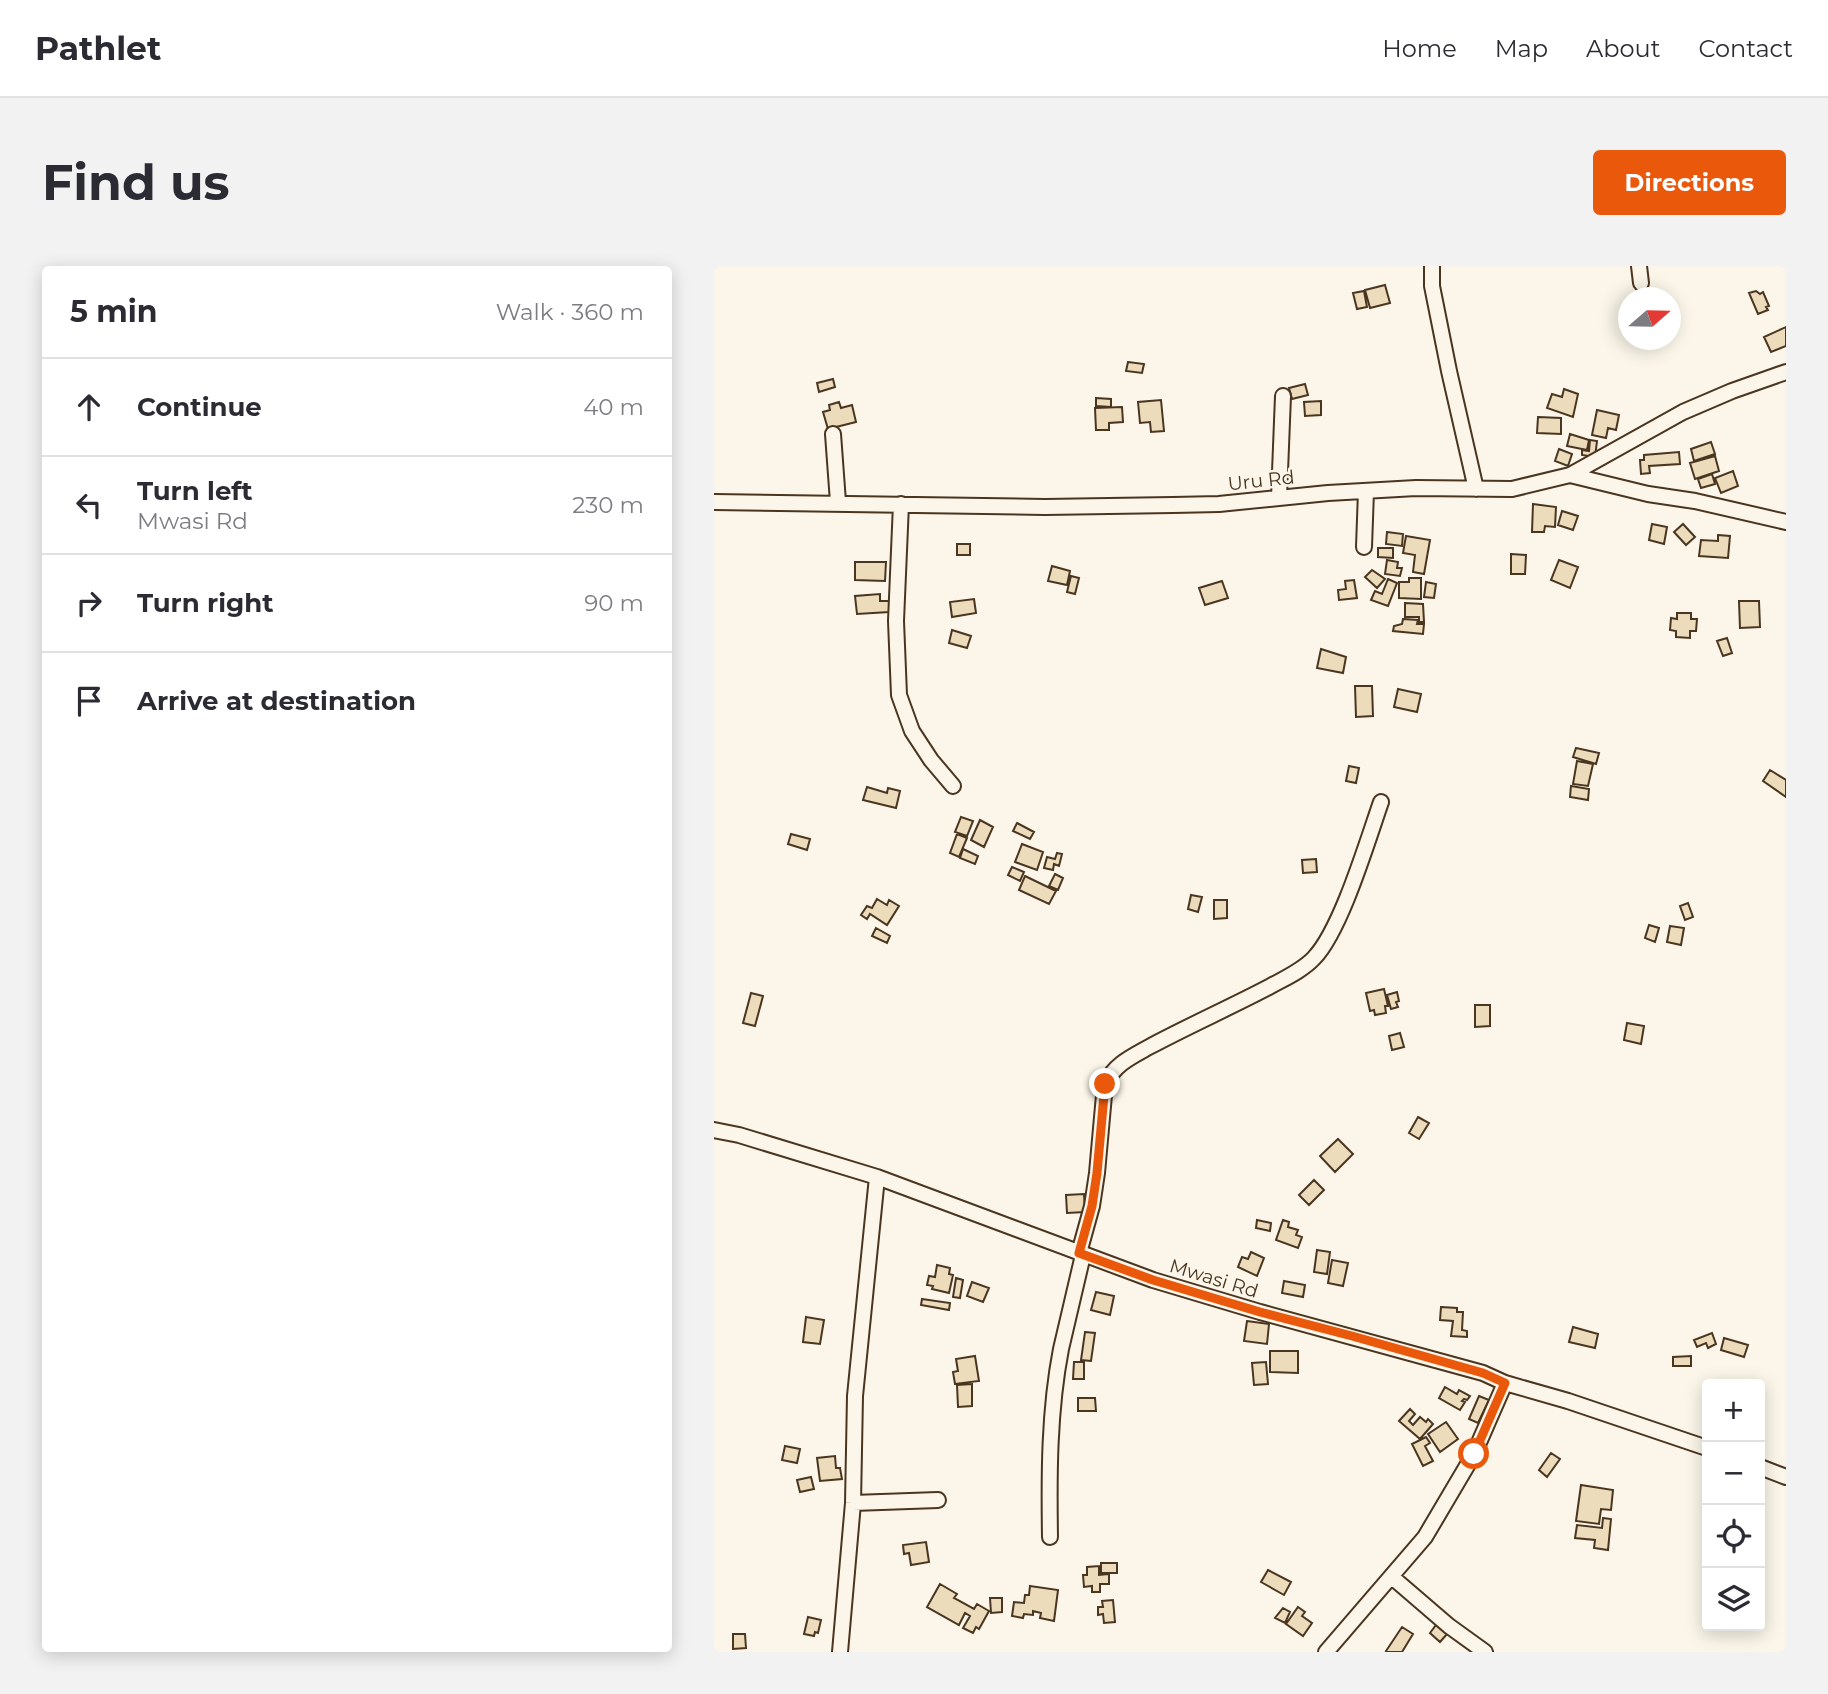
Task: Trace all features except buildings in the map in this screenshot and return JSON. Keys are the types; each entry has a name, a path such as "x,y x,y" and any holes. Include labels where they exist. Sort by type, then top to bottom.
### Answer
{"street":[{"path":"1432,266 1432,286 1476,489"},
{"path":"1639,266 1641,283"},
{"name":"Uru Rd","path":"714,502 1045,507 1173,505 1219,504 1366,491 1512,489 1570,475 1683,412 1786,372"},
{"path":"1279,497 1283,396"},
{"path":"833,434 838,502"},
{"path":"1570,475 1786,522"},
{"path":"1364,547 1366,491"},
{"path":"901,504 896,621 899,695 912,732 953,786"},
{"path":"1050,1537 1050,1471 1056,1386 1092,1206 1105,1084 1111,1072 1133,1056 1231,1007 1313,960 1328,940 1381,802"},
{"name":"Mwasi Rd","path":"714,1130 739,1135 877,1178 1081,1254 1206,1296 1473,1370 1505,1383 1568,1401 1702,1446"},
{"path":"840,1652 853,1503 855,1396 877,1178"},
{"path":"1326,1652 1425,1536 1474,1454 1505,1383"},
{"path":"1765,1470 1786,1477"},
{"path":"853,1503 938,1500"},
{"path":"1392,1577 1448,1626 1485,1652"}],"route":[{"path":"1105,1084 1092,1206 1079,1253 1153,1280 1483,1373 1505,1383 1474,1454"}]}
